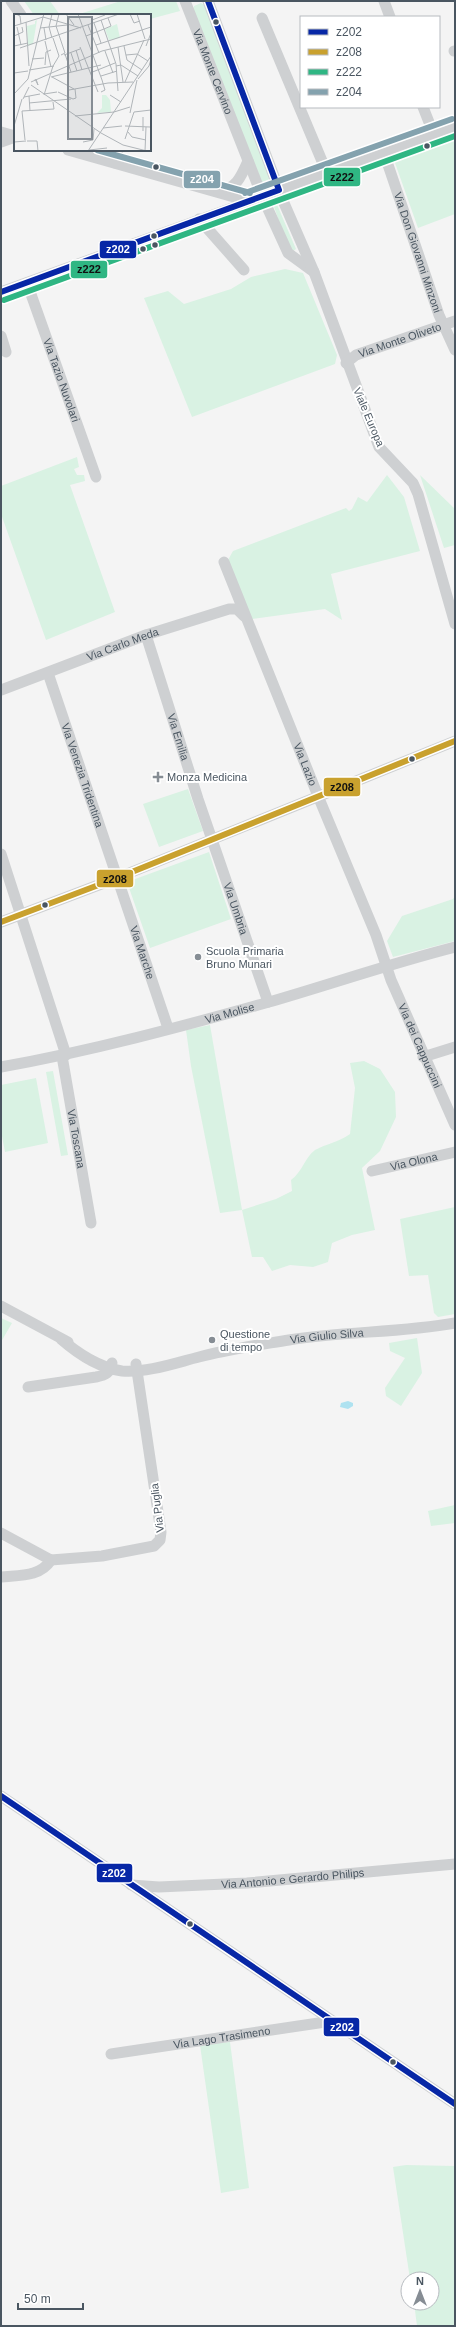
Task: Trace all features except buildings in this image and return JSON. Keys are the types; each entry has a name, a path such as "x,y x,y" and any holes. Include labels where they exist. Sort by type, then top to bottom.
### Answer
{"street":[{"path":"11,1 20,14"},
{"name":"Via Monte Cervino","path":"185,1 262,196"},
{"name":"Via Monte Cervino","path":"208,1 279,190"},
{"path":"384,1 390,16"},
{"path":"262,18 327,173"},
{"path":"423,108 434,135"},
{"path":"1,292 455,127"},
{"path":"1,132 14,136"},
{"path":"1,142 14,136"},
{"path":"72,151 248,201"},
{"path":"115,163 118,151"},
{"name":"Via Don Giovanni Minzoni","path":"384,153 444,325 455,350"},
{"path":"215,192 230,190 236,184 248,161"},
{"name":"Viale Europa","path":"279,190 314,272 343,348 346,363 379,447 413,483 418,494 455,624"},
{"path":"262,196 288,253 314,272"},
{"path":"199,219 244,270"},
{"name":"Via Tazio Nuvolari","path":"27,283 96,477"},
{"name":"Via Monte Oliveto","path":"346,363 356,355 455,321"},
{"path":"1,336 6,352"},
{"name":"Via Lazio","path":"224,562 244,616 387,965"},
{"name":"Via Carlo Meda","path":"1,690 146,635 229,609 237,609 244,616"},
{"name":"Via Emilia","path":"146,635 212,839"},
{"name":"Via Venezia Tridentina","path":"48,673 117,878"},
{"path":"1,922 117,878 455,741"},
{"name":"Via Umbria","path":"212,839 268,1002"},
{"name":"Via Toscana","path":"1,854 22,914 64,1056 91,1222"},
{"name":"Via Marche","path":"117,878 168,1028"},
{"name":"Via Molise","path":"1,1067 64,1056 268,1002 387,965 455,947"},
{"name":"Via dei Cappuccini","path":"387,965 391,980 423,1057 455,1125"},
{"path":"423,1057 455,1047"},
{"name":"Via Olona","path":"372,1171 455,1152"},
{"path":"1,1306 61,1339 73,1349 112,1366"},
{"name":"Via Giulio Silva","path":"28,1387 96,1377 107,1374 112,1366 136,1367 180,1363 199,1357 297,1339 429,1327 455,1323"},
{"name":"Via Puglia","path":"1,1532 51,1560 69,1560 109,1555 154,1546 160,1540 161,1532 136,1367"},
{"path":"4,1577 37,1573 46,1568 51,1560"},
{"path":"1,1796 130,1885 455,2104"},
{"name":"Via Antonio e Gerardo Philips","path":"130,1885 159,1887 247,1883 455,1864"},
{"name":"Via Lago Trasimeno","path":"111,2054 332,2021"}],"green space":[{"path":"24,1 50,1 59,14 33,14"},
{"path":"121,1 176,1 180,11 151,19 151,14 79,14"},
{"path":"201,3 206,6 270,179 262,182 193,11 194,6"},
{"path":"455,137 455,214 418,228 394,160"},
{"path":"275,200 296,249 293,251 288,247 272,201"},
{"path":"285,269 303,273 337,355 335,364 192,417 144,298 168,291 184,304 231,289 251,277"},
{"path":"77,457 79,467 74,469 77,475 84,475 85,481 70,485 115,612 46,640 1,514 1,486"},
{"path":"387,475 404,497 420,551 331,574 342,620 325,609 252,619 228,560 233,551 346,508 349,511 352,509 358,497 367,502"},
{"path":"420,475 455,509 455,545 444,548"},
{"path":"188,789 203,831 159,847 143,804"},
{"path":"209,852 231,919 150,948 127,882"},
{"path":"455,896 455,941 393,957 387,941 402,916 453,899"},
{"path":"210,1025 242,1210 220,1213 191,1066 186,1030"},
{"path":"364,1061 380,1069 395,1092 396,1117 380,1151 362,1168 375,1230 352,1235 332,1243 328,1262 313,1267 290,1265 272,1271 263,1257 252,1257 242,1210 276,1199 292,1191 291,1180 315,1150 350,1134 355,1088 350,1063"},
{"path":"53,1071 68,1155 61,1156 46,1072"},
{"path":"36,1078 48,1143 5,1152 1,1131 1,1085"},
{"path":"455,1207 455,1314 438,1317 434,1313 428,1275 409,1276 400,1219"},
{"path":"1,1318 12,1323 1,1342"},
{"path":"417,1338 422,1373 401,1406 386,1396 385,1388 405,1358 390,1351 389,1343"},
{"path":"455,1505 455,1523 431,1526 428,1511"},
{"path":"230,2042 249,2188 221,2193 200,2045"},
{"path":"406,2165 455,2166 455,2326 417,2326 415,2311 440,2311 440,2271 409,2271 393,2167"}],"water":[{"path":"348,1401 353,1403 353,1406 348,1409 340,1407 341,1403"}],"transit line":[{"name":"z202","path":"1,292 279,190 208,1"},
{"name":"z204","path":"245,193 452,119"},
{"name":"z222","path":"4,300 455,136"},
{"name":"z204","path":"101,151 250,193"},
{"name":"z208","path":"1,922 117,878 455,741"},
{"name":"z202","path":"1,1796 455,2104"}],"place":[{"name":"Monza Medicina","path":"158,777"},
{"name":"Scuola Primaria Bruno Munari","path":"198,957"},
{"name":"Questione di tempo","path":"212,1340"}]}
